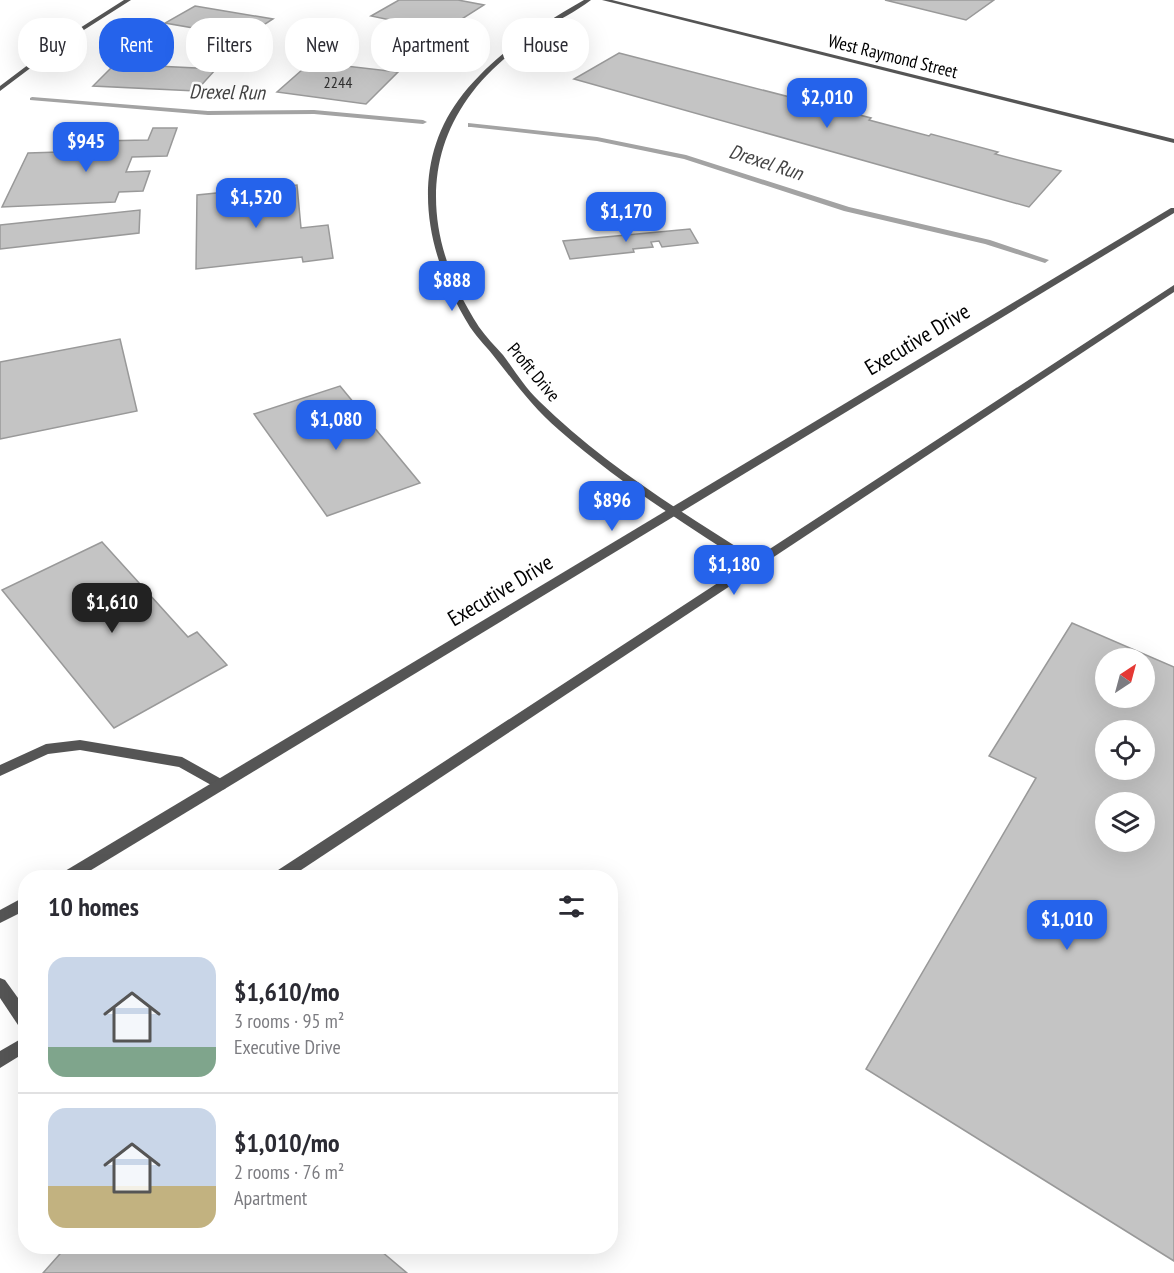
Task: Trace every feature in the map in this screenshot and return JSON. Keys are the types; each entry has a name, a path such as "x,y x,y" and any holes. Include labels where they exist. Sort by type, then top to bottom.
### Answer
{"street":[{"path":"0,89 69,37 129,0"},
{"name":"Profit Drive","path":"588,0 540,27 514,45 488,68 464,97 448,124 436,154 432,178 432,221 448,278 474,326 522,388 580,443 615,472 755,564"},
{"name":"West Raymond Street","path":"605,0 1174,141"},
{"name":"Executive Drive","path":"78,870 1174,210"},
{"path":"289,870 1174,288"},
{"path":"0,771 46,749 80,745 182,762 220,785"},
{"path":"0,917 18,907"},
{"path":"0,985 18,1011"},
{"path":"0,1060 18,1048"}],"building":[{"path":"399,0 458,0 484,5 464,18 371,16"},
{"path":"885,0 994,0 966,20"},
{"path":"195,6 267,18 186,18 186,27 174,25 174,18"},
{"path":"619,53 871,118 869,120 929,136 931,134 1061,171 1029,207 574,79"},
{"path":"174,67 186,68 186,72 213,72 196,91 93,86 107,72 174,72"},
{"path":"359,68 371,69 371,72 398,72 366,104 277,92 300,72 359,72"},
{"path":"153,128 177,128 167,156 132,157 126,172 150,171 143,191 119,192 115,202 2,207 28,153 92,151 96,141 148,140"},
{"path":"297,185 301,228 328,225 333,258 303,262 302,257 196,269 197,195"},
{"path":"140,210 139,233 0,249 0,225"},
{"path":"690,229 698,243 662,247 659,241 651,242 653,247 633,249 634,252 570,259 563,241"},
{"path":"120,339 137,411 0,439 0,362"},
{"path":"340,386 420,483 327,516 254,414"},
{"path":"102,542 188,637 197,632 227,665 114,728 2,590"},
{"path":"1072,623 1130,648 1095,648 1095,708 1155,708 1155,659 1174,667 1174,1261 866,1069 1036,778 989,756"},
{"path":"60,1254 384,1254 407,1273 43,1273"}],"waterway":[{"name":"Drexel Run","path":"32,99 208,113 314,112 423,122"},
{"name":"Drexel Run","path":"471,125 597,139 686,157 847,209 987,242 1045,260"}]}
